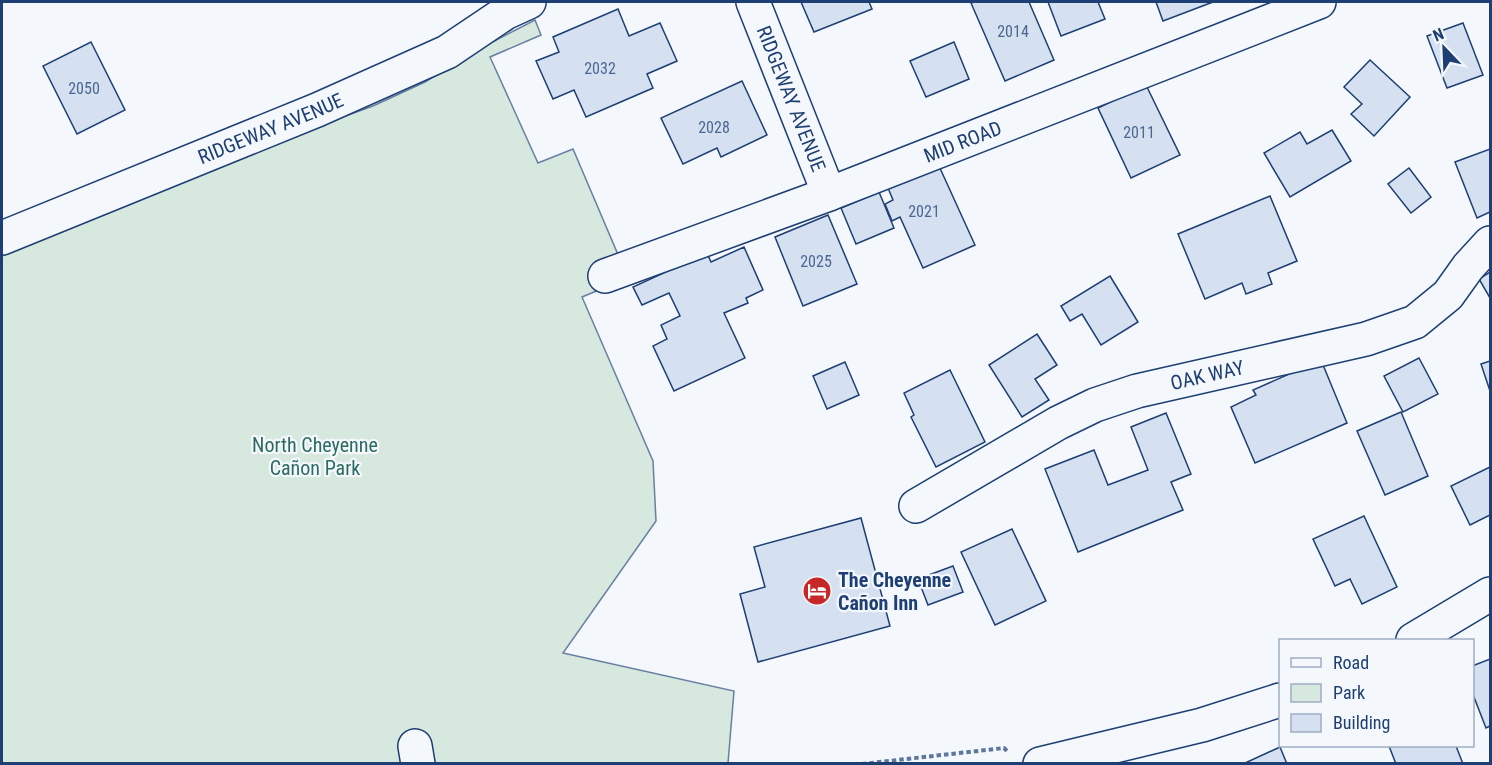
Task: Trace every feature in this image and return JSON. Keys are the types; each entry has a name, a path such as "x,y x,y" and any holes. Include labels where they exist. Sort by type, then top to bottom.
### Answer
{"street":[{"name":"RIDGEWAY AVENUE","path":"2,238 317,110 447,52 505,13 529,2"},
{"name":"RIDGEWAY AVENUE","path":"753,2 830,194"},
{"name":"MID ROAD","path":"605,276 830,194 1319,2"},
{"name":"OAK WAY","path":"916,506 1058,423 1095,405 1137,391 1366,339 1415,322 1448,295 1468,267 1491,243"},
{"path":"1415,639 1491,594"},
{"path":"1026,760 1202,726 1279,701"}],"path":[{"path":"862,764 1004,748 1026,760"}],"green space":[{"name":"North Cheyenne Cañon Park","path":"535,20 541,35 490,57 538,163 573,149 628,278 582,297 653,461 656,521 563,653 734,691 728,763 2,763 2,256 242,153 373,106 425,82 475,51"}],"building":[{"path":"801,2 869,2 872,9 814,32"},
{"path":"1029,2 1054,60 1005,81 971,3"},
{"path":"1048,2 1098,2 1105,19 1061,36"},
{"path":"1156,2 1213,2 1163,21"},
{"path":"618,9 629,36 660,23 677,61 647,74 653,88 586,117 574,90 553,99 536,61 559,52 553,37"},
{"path":"1463,23 1483,75 1447,88 1427,36"},
{"path":"91,42 125,110 77,134 43,66"},
{"path":"954,42 969,79 926,97 910,61"},
{"path":"1370,60 1410,97 1374,136 1351,114 1362,104 1344,87"},
{"path":"742,81 767,135 721,157 717,148 683,164 661,118"},
{"path":"1146,85 1180,155 1131,178 1098,108"},
{"path":"1332,130 1351,161 1290,197 1264,153 1300,132 1307,144"},
{"path":"1490,149 1490,212 1477,218 1455,162"},
{"path":"939,166 975,245 923,268 900,217 892,221 885,204 893,200 888,188"},
{"path":"1409,168 1431,197 1411,213 1388,184"},
{"path":"879,192 894,228 856,244 841,208"},
{"path":"1270,196 1297,261 1268,273 1272,284 1246,294 1242,283 1205,299 1178,234"},
{"path":"828,215 857,284 803,306 775,237"},
{"path":"744,247 763,290 746,298 748,303 724,313 745,358 674,391 653,346 667,339 661,325 680,316 669,293 642,305 633,287 707,253 711,262"},
{"path":"1490,272 1490,298 1479,279"},
{"path":"1110,276 1138,322 1101,345 1082,314 1070,321 1061,306"},
{"path":"1037,334 1057,365 1035,379 1049,400 1022,417 989,365"},
{"path":"1419,358 1438,394 1403,412 1384,376"},
{"path":"1321,360 1347,423 1255,463 1231,407 1256,395 1253,390"},
{"path":"1490,361 1490,391 1481,364"},
{"path":"845,362 859,395 827,409 813,376"},
{"path":"950,370 985,442 936,467 911,417 914,415 904,393"},
{"path":"1401,412 1428,476 1385,495 1357,431"},
{"path":"1166,413 1191,474 1171,482 1183,510 1078,552 1045,469 1094,450 1108,485 1148,470 1131,427"},
{"path":"1490,467 1490,515 1470,525 1451,486"},
{"path":"1364,516 1397,587 1362,604 1350,579 1335,586 1313,539"},
{"name":"The Cheyenne Cañon Inn","path":"861,518 890,626 758,662 740,594 765,587 754,547"},
{"path":"1012,529 1046,601 995,625 961,552"},
{"path":"953,566 963,592 928,605 918,579"},
{"path":"1490,659 1490,726 1486,728 1474,697 1474,665"},
{"path":"1280,747 1287,764 1243,764"},
{"path":"1389,747 1456,747 1463,764 1396,764"}],"place":[{"name":"The Cheyenne Cañon Inn","path":"817,591"}]}
